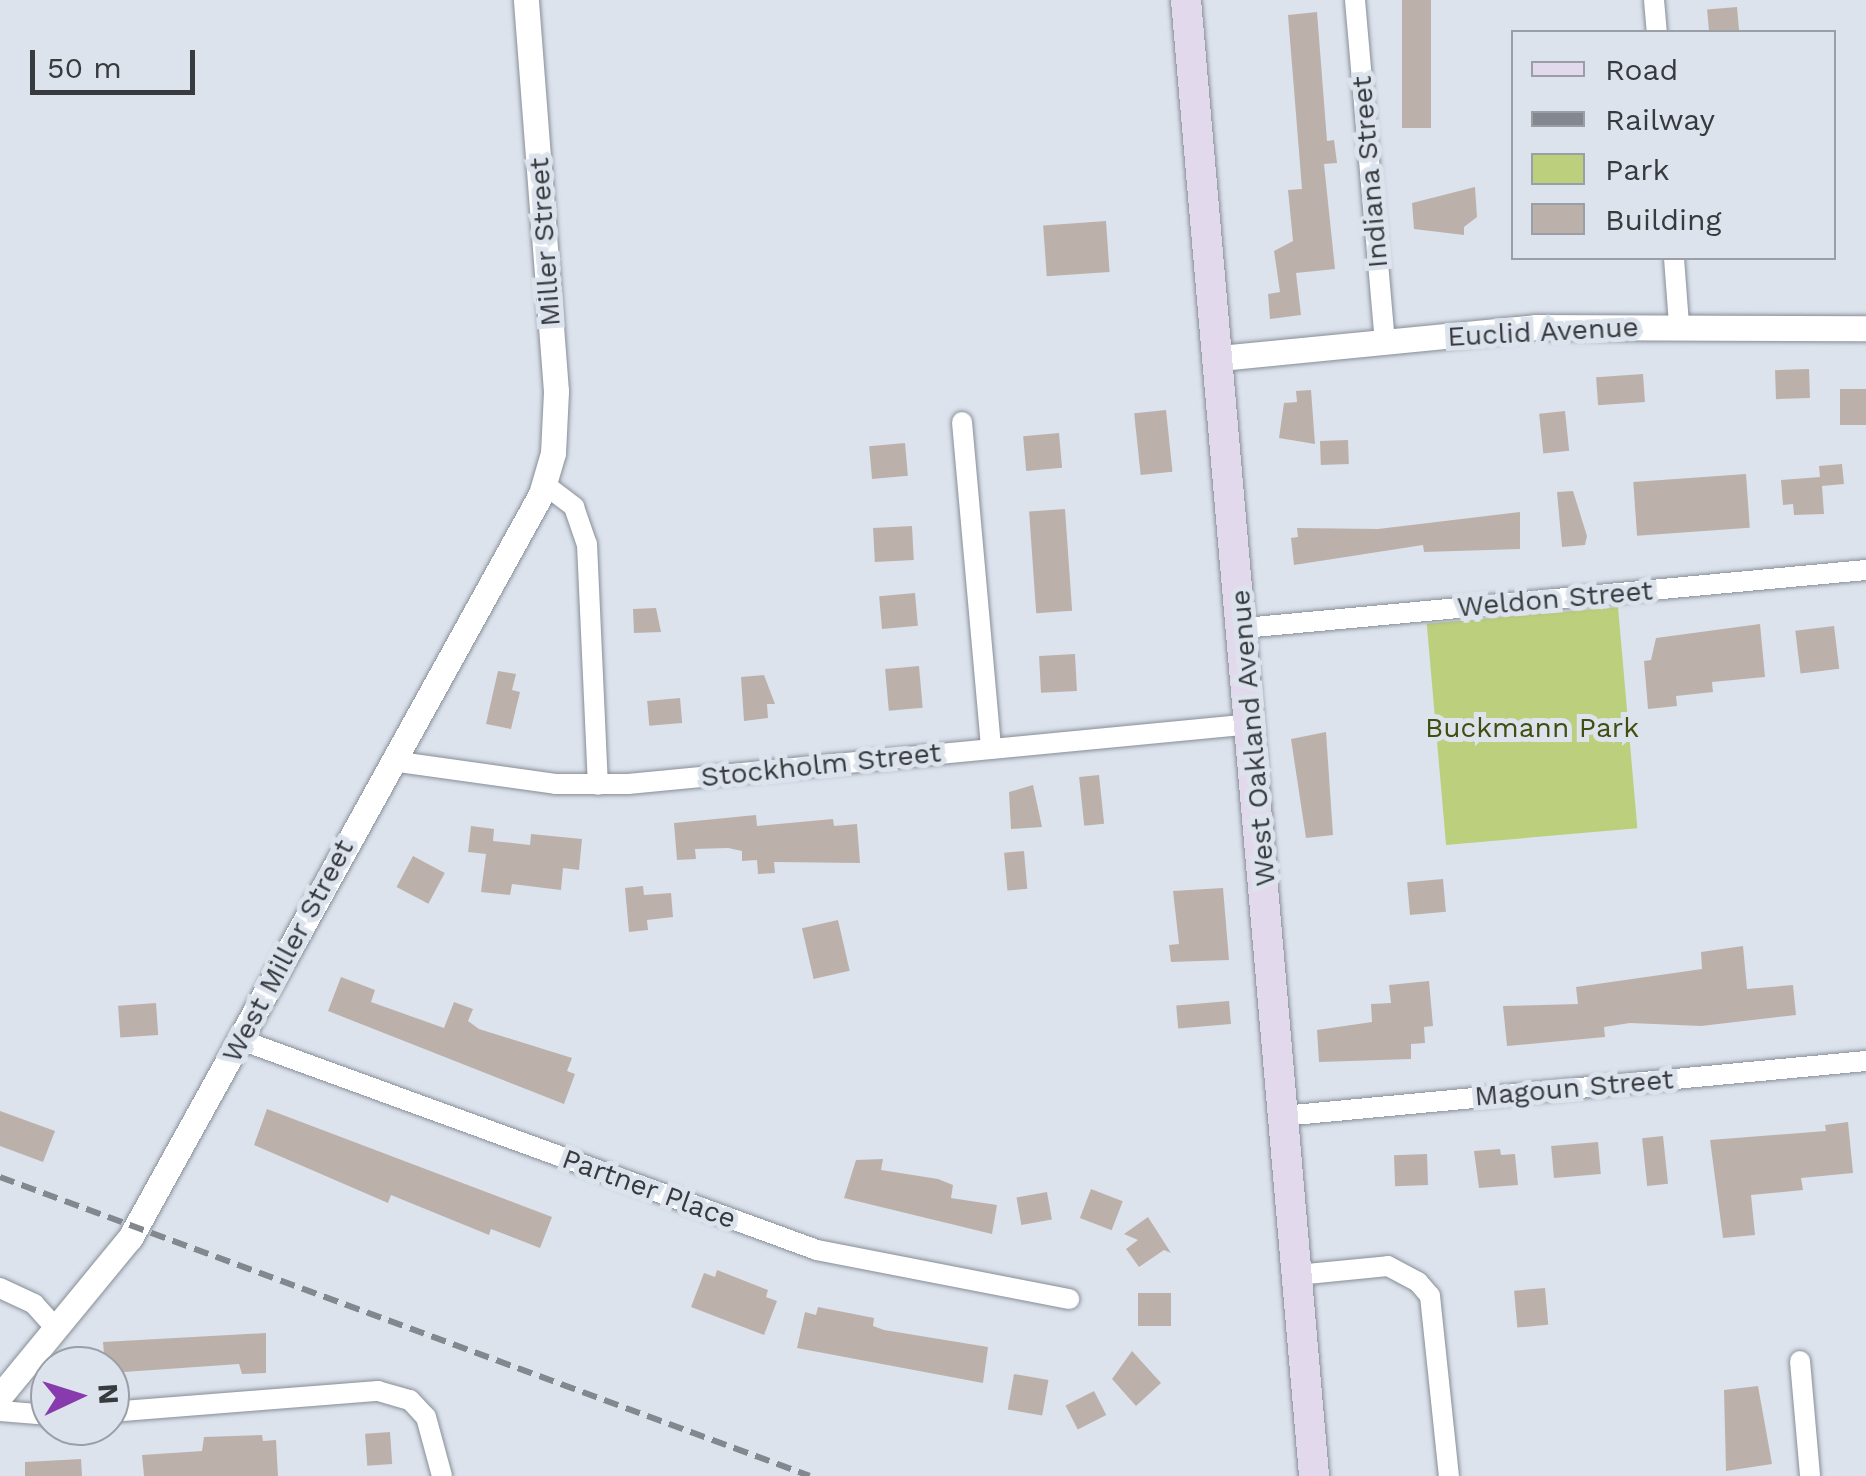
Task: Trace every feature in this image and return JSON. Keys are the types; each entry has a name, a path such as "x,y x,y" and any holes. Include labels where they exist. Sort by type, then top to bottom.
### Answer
{"main road":[{"name":"West Oakland Avenue","path":"1186,0 1244,628 1314,1476"}],"street":[{"name":"Miller Street","path":"526,0 556,391 544,484"},
{"name":"Indiana Street","path":"1355,0 1384,344"},
{"path":"1654,0 1656,30"},
{"path":"1674,260 1680,325"},
{"name":"Euclid Avenue","path":"1220,358 1535,327 1866,328"},
{"path":"962,422 991,748"},
{"name":"West Miller Street","path":"0,1396 130,1238 544,484"},
{"path":"544,484 574,508 587,544 598,785"},
{"name":"Weldon Street","path":"1244,628 1866,570"},
{"name":"Stockholm Street","path":"392,761 423,770 598,785 1252,724"},
{"name":"Partner Place","path":"241,1040 817,1250 1068,1299"},
{"name":"Magoun Street","path":"1283,1116 1866,1060"},
{"path":"1297,1275 1388,1266 1418,1282 1430,1296 1449,1476"},
{"path":"0,1288 34,1304 55,1327"},
{"path":"1800,1361 1810,1476"},
{"path":"130,1410 378,1391 410,1400 426,1416 442,1476"},
{"path":"0,1411 30,1413"}],"green space":[{"name":"Buckmann Park","path":"1618,607 1637,828 1446,845 1427,624"}],"building":[{"path":"1402,0 1431,0 1431,128 1402,128"},
{"path":"1737,7 1739,30 1709,30 1707,10"},
{"path":"1317,12 1327,141 1334,140 1337,163 1324,164 1335,269 1296,273 1301,315 1270,319 1268,294 1280,292 1274,251 1293,241 1288,190 1302,189 1288,15"},
{"path":"1475,187 1477,217 1464,227 1464,235 1414,229 1412,203"},
{"path":"1106,221 1110,272 1047,276 1043,225"},
{"path":"1809,369 1810,398 1776,399 1775,370"},
{"path":"1643,374 1645,402 1598,405 1596,377"},
{"path":"1840,389 1866,389 1866,425 1840,425"},
{"path":"1311,390 1315,444 1279,438 1284,403 1297,402 1296,391"},
{"path":"1166,410 1172,472 1141,475 1134,413"},
{"path":"1565,411 1569,451 1543,453 1539,414"},
{"path":"1059,433 1062,468 1026,471 1023,436"},
{"path":"1348,440 1349,464 1321,465 1320,441"},
{"path":"905,443 908,476 872,479 869,446"},
{"path":"1842,464 1844,484 1822,486 1824,514 1794,515 1793,504 1783,505 1781,480 1820,477 1819,466"},
{"path":"1746,474 1750,528 1637,536 1633,482"},
{"path":"1573,491 1587,536 1585,545 1562,547 1557,492"},
{"path":"1065,509 1072,611 1036,613 1029,512"},
{"path":"1520,512 1520,549 1424,552 1423,545 1294,565 1291,538 1298,537 1297,528 1378,529"},
{"path":"912,526 914,560 875,562 873,528"},
{"path":"915,593 918,626 882,629 879,596"},
{"path":"656,608 661,632 634,633 633,609"},
{"path":"1760,624 1765,677 1712,682 1713,692 1676,696 1677,706 1648,709 1644,661 1651,660 1656,638"},
{"path":"1834,626 1839,669 1801,673 1795,631"},
{"path":"1075,654 1077,691 1041,693 1039,656"},
{"path":"919,666 923,708 889,711 885,669"},
{"path":"498,671 516,674 512,690 520,692 511,729 486,724"},
{"path":"764,675 775,704 767,704 768,718 744,721 741,677"},
{"path":"680,698 682,723 649,726 647,701"},
{"path":"1326,732 1333,835 1306,838 1291,739"},
{"path":"1099,775 1104,824 1084,826 1079,777"},
{"path":"1033,785 1042,827 1011,829 1009,792"},
{"path":"756,815 757,826 833,819 834,826 857,824 860,863 774,862 775,873 758,874 757,860 742,861 742,851 728,848 695,849 696,859 677,860 674,823"},
{"path":"471,826 494,829 493,841 530,845 531,834 582,839 579,870 563,868 561,890 512,884 510,895 481,892 486,854 468,852"},
{"path":"1024,851 1027,889 1007,891 1004,853"},
{"path":"413,856 445,873 428,904 397,887"},
{"path":"1443,879 1446,912 1410,915 1407,882"},
{"path":"643,886 644,895 671,893 673,917 647,920 648,930 629,932 625,888"},
{"path":"1223,888 1229,960 1171,962 1169,945 1179,944 1173,891"},
{"path":"838,920 850,971 814,979 802,928"},
{"path":"1743,946 1747,989 1793,985 1796,1015 1701,1026 1630,1023 1604,1027 1605,1037 1507,1046 1503,1006 1578,1004 1576,987 1702,969 1701,952"},
{"path":"341,977 375,990 371,1002 444,1028 454,1002 473,1009 468,1021 479,1029 572,1058 567,1071 575,1074 564,1104 328,1011"},
{"path":"1429,981 1433,1026 1424,1027 1425,1043 1411,1044 1411,1059 1319,1062 1317,1030 1372,1022 1371,1004 1391,1003 1389,985"},
{"path":"1229,1001 1231,1024 1178,1029 1176,1006"},
{"path":"156,1003 158,1035 120,1038 118,1006"},
{"path":"267,1109 552,1217 540,1248 491,1229 489,1235 391,1195 388,1203 254,1145"},
{"path":"0,1111 55,1131 43,1162 0,1146"},
{"path":"1848,1122 1853,1173 1801,1178 1803,1190 1751,1195 1755,1235 1723,1238 1710,1140 1826,1131 1825,1125"},
{"path":"1663,1136 1668,1184 1647,1186 1642,1138"},
{"path":"1598,1142 1601,1174 1554,1178 1551,1146"},
{"path":"1500,1149 1501,1155 1515,1154 1518,1185 1479,1188 1474,1151"},
{"path":"1427,1154 1428,1185 1395,1186 1394,1155"},
{"path":"883,1159 881,1170 938,1179 953,1185 951,1198 997,1205 992,1234 844,1198 856,1160"},
{"path":"1091,1189 1123,1201 1112,1230 1080,1218"},
{"path":"1047,1192 1052,1220 1021,1225 1016,1197"},
{"path":"1148,1217 1171,1253 1164,1250 1139,1267 1126,1249 1138,1240 1124,1234"},
{"path":"717,1270 768,1290 766,1297 777,1301 764,1335 691,1307 704,1273 715,1277"},
{"path":"1545,1288 1548,1325 1517,1328 1514,1291"},
{"path":"1138,1293 1171,1293 1171,1326 1138,1326"},
{"path":"818,1307 874,1318 873,1326 884,1330 988,1347 983,1383 797,1348 805,1312 816,1315"},
{"path":"266,1333 266,1373 242,1374 239,1364 130,1372 130,1346 103,1346 103,1342"},
{"path":"1132,1351 1161,1383 1136,1406 1112,1379"},
{"path":"1014,1374 1048,1380 1042,1416 1008,1409"},
{"path":"1758,1386 1772,1464 1726,1471 1724,1390"},
{"path":"1094,1391 1106,1415 1078,1430 1065,1406"},
{"path":"390,1432 392,1464 367,1466 365,1434"},
{"path":"262,1435 263,1441 276,1440 278,1476 144,1476 142,1455 202,1451 204,1437"},
{"path":"81,1459 82,1476 25,1476 25,1462"}],"railway":[{"path":"0,1177 810,1476"}]}
